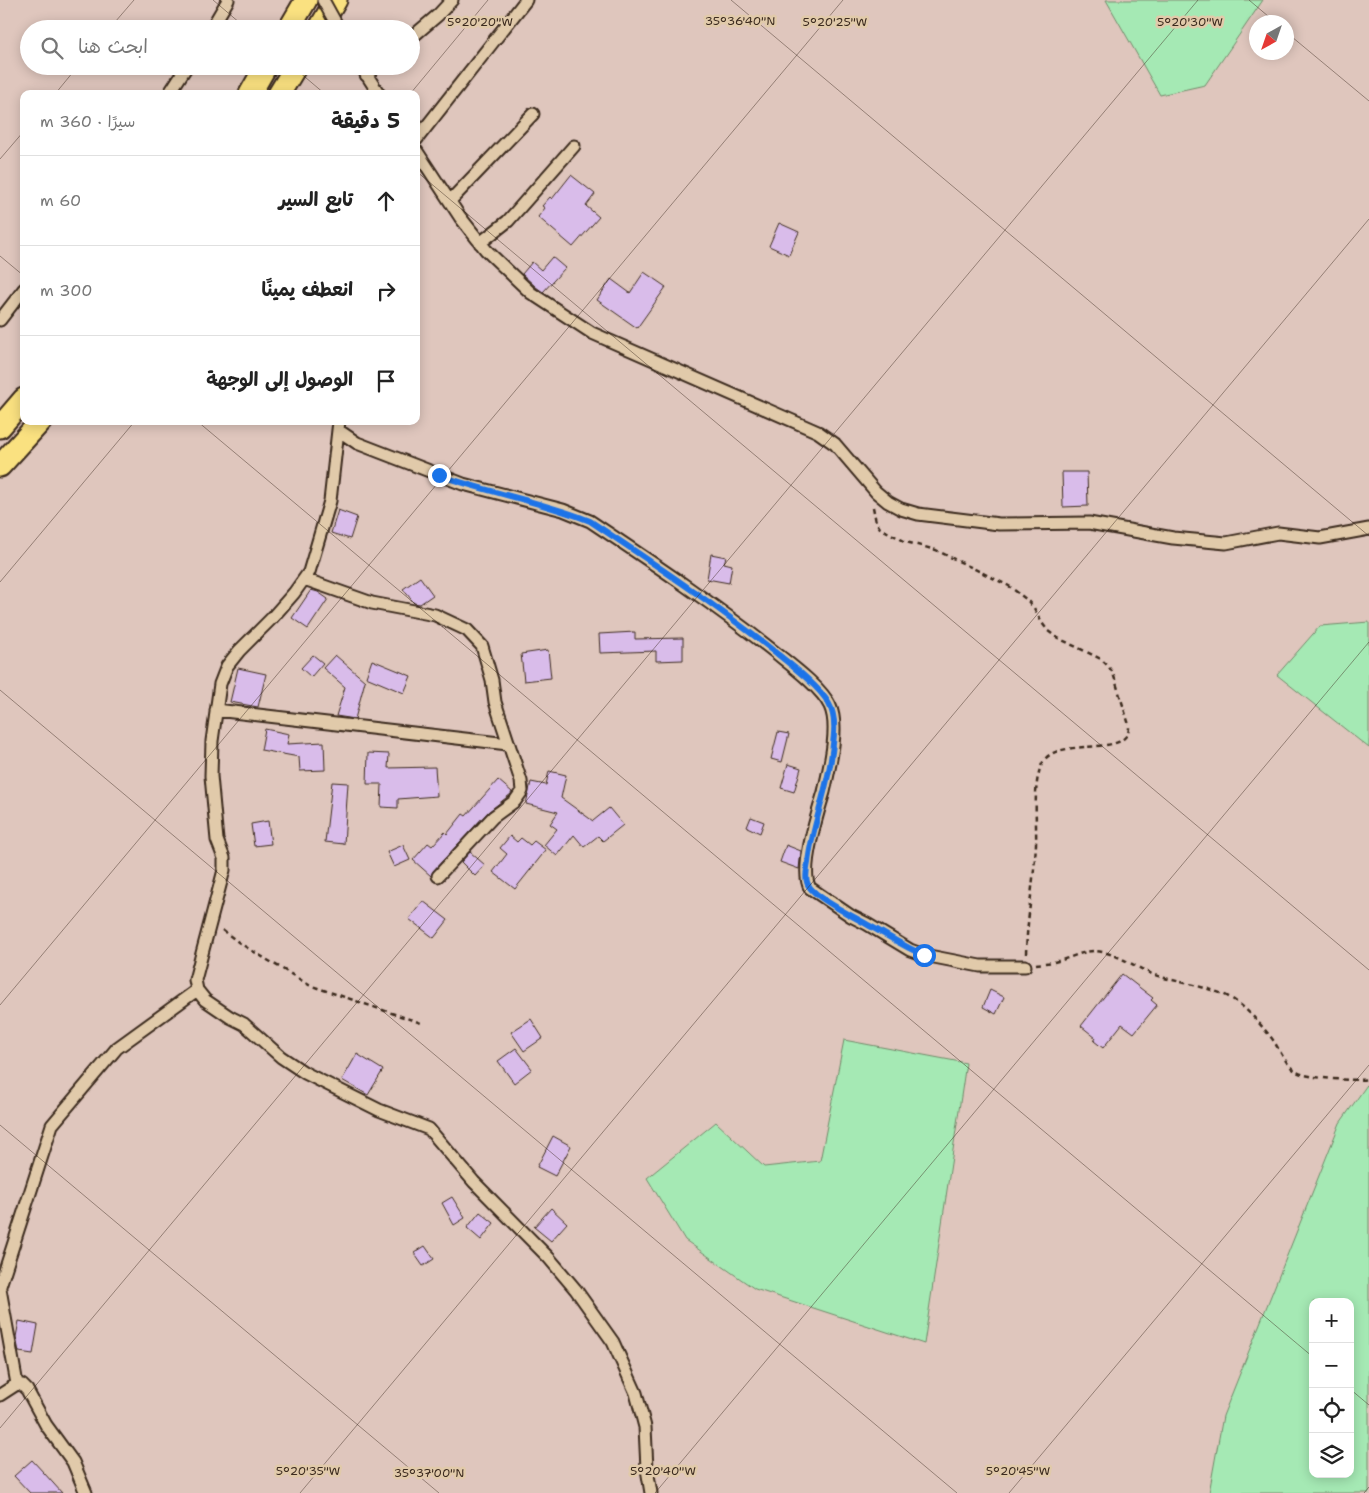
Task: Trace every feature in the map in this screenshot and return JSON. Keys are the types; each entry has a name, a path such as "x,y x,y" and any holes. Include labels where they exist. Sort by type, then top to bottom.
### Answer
{"highway":[{"path":"294,20 306,0"},
{"path":"324,20 336,0"},
{"path":"252,90 261,75"},
{"path":"281,90 291,75"},
{"path":"0,427 20,404"},
{"path":"0,466 37,425"}],"street":[{"path":"216,20 228,0"},
{"path":"323,0 335,20"},
{"path":"420,30 452,0"},
{"path":"420,135 526,0"},
{"path":"172,90 181,75"},
{"path":"366,75 376,90"},
{"path":"450,201 533,114"},
{"path":"480,243 508,221 574,146"},
{"path":"420,156 460,217 480,243 531,293 592,333 818,432 835,444 876,492 888,502 901,509 918,514 999,524 1089,523 1173,538 1226,543 1278,533 1320,538 1369,529"},
{"path":"0,320 20,294"},
{"path":"338,425 330,501 309,572 272,618 226,666 220,684 212,741 211,776 217,840 224,858 224,870 195,980 197,990 205,1000 244,1024 282,1057 305,1073 379,1110 429,1129 474,1182 549,1258 576,1290 613,1342 636,1393 645,1427 647,1469 651,1493"},
{"path":"338,425 357,443 463,484 563,510 590,521 738,623 794,667 825,697 833,714 833,740 830,765 809,847 806,876 810,888 845,913 910,950 924,955 980,966 1025,966"},
{"path":"304,579 372,603 435,615 467,630 482,646 492,680 495,702 521,781 522,791 520,796 493,817 438,876"},
{"path":"216,710 508,744"},
{"path":"17,1384 0,1287 52,1125 116,1048 197,990"},
{"path":"0,1395 17,1384 22,1385 27,1390 46,1426 73,1462 86,1493"}],"path":[{"path":"876,492 873,505 876,522 880,528 906,542 942,552 1008,586 1028,600 1048,631 1056,637 1101,659 1108,666 1116,684 1128,725 1129,732 1124,738 1119,742 1108,745 1065,748 1055,751 1048,755 1039,770 1036,845 1025,966 1058,962 1079,953 1102,952 1152,974 1210,990 1236,1001 1270,1036 1292,1068 1298,1073 1306,1076 1326,1078 1369,1079"},
{"path":"210,922 241,944 309,985 421,1023"}],"green space":[{"path":"1106,0 1263,0 1253,15 1249,15 1249,21 1205,85 1160,95"},
{"path":"1369,622 1369,748 1277,675 1320,626"},
{"path":"844,1040 966,1063 924,1344 755,1289 685,1240 647,1178 716,1122 764,1167 820,1161"},
{"path":"1369,1082 1369,1493 1209,1493 1223,1416 1340,1123"}],"building":[{"path":"571,175 595,194 586,206 599,217 573,247 538,217 545,208 542,206 550,197 552,199"},
{"path":"779,223 799,232 789,255 769,246"},
{"path":"552,257 565,268 543,292 522,274 532,262 541,270"},
{"path":"644,272 666,287 637,328 597,300 611,279 630,293"},
{"path":"1062,472 1087,472 1088,506 1063,507"},
{"path":"338,510 357,517 350,539 331,533"},
{"path":"711,554 726,557 724,563 732,565 729,583 707,579"},
{"path":"420,577 433,595 420,604 414,603 403,589"},
{"path":"311,590 318,592 328,599 308,629 292,618"},
{"path":"635,632 635,639 683,638 683,660 656,661 656,651 600,653 599,634"},
{"path":"548,650 551,678 524,681 521,654"},
{"path":"313,655 323,663 311,677 301,668"},
{"path":"335,655 365,681 355,719 336,716 345,687 323,668"},
{"path":"372,660 411,676 404,693 366,677"},
{"path":"238,668 266,674 258,707 230,702"},
{"path":"265,729 289,734 287,744 324,742 325,770 300,771 299,757 261,750"},
{"path":"778,732 789,734 782,762 771,759"},
{"path":"368,753 389,754 388,768 435,767 437,796 398,799 398,808 381,807 382,784 367,784"},
{"path":"788,764 801,768 794,792 781,788"},
{"path":"549,771 566,775 561,798 593,821 609,808 623,825 603,841 598,836 584,847 574,835 557,856 544,845 557,829 550,824 558,812 526,804 531,782 546,785"},
{"path":"498,780 512,792 511,794 488,812 433,871 431,876 413,860 428,843 432,846 445,832 447,834 463,814 466,816"},
{"path":"332,782 348,783 344,844 325,842"},
{"path":"751,817 764,822 760,833 747,827"},
{"path":"268,821 271,844 254,846 251,824"},
{"path":"510,836 517,842 521,838 530,845 534,841 546,850 515,889 493,872 507,854 500,848"},
{"path":"403,845 410,860 394,867 387,852"},
{"path":"786,845 801,851 799,869 780,862"},
{"path":"470,852 485,865 475,876 461,862"},
{"path":"423,901 448,920 434,938 409,919"},
{"path":"1122,974 1153,998 1151,1000 1157,1005 1134,1033 1122,1024 1103,1048 1094,1041 1096,1038 1081,1026"},
{"path":"990,990 1004,997 996,1014 983,1007"},
{"path":"531,1019 543,1038 524,1051 511,1032"},
{"path":"516,1048 532,1069 514,1083 498,1061"},
{"path":"357,1054 383,1070 368,1095 342,1080"},
{"path":"553,1136 571,1146 555,1176 537,1167"},
{"path":"452,1197 465,1218 454,1225 442,1203"},
{"path":"551,1208 567,1223 551,1241 534,1227"},
{"path":"480,1212 494,1223 481,1240 467,1228"},
{"path":"425,1246 434,1259 423,1266 414,1253"},
{"path":"19,1321 38,1325 33,1354 19,1352 16,1337"},
{"path":"32,1460 62,1493 30,1493 14,1476"}],"route":[{"path":"439,475 491,492 563,510 590,521 738,623 794,667 825,697 833,714 833,740 830,765 809,847 807,883 816,893 839,909 910,950 924,955"}]}
